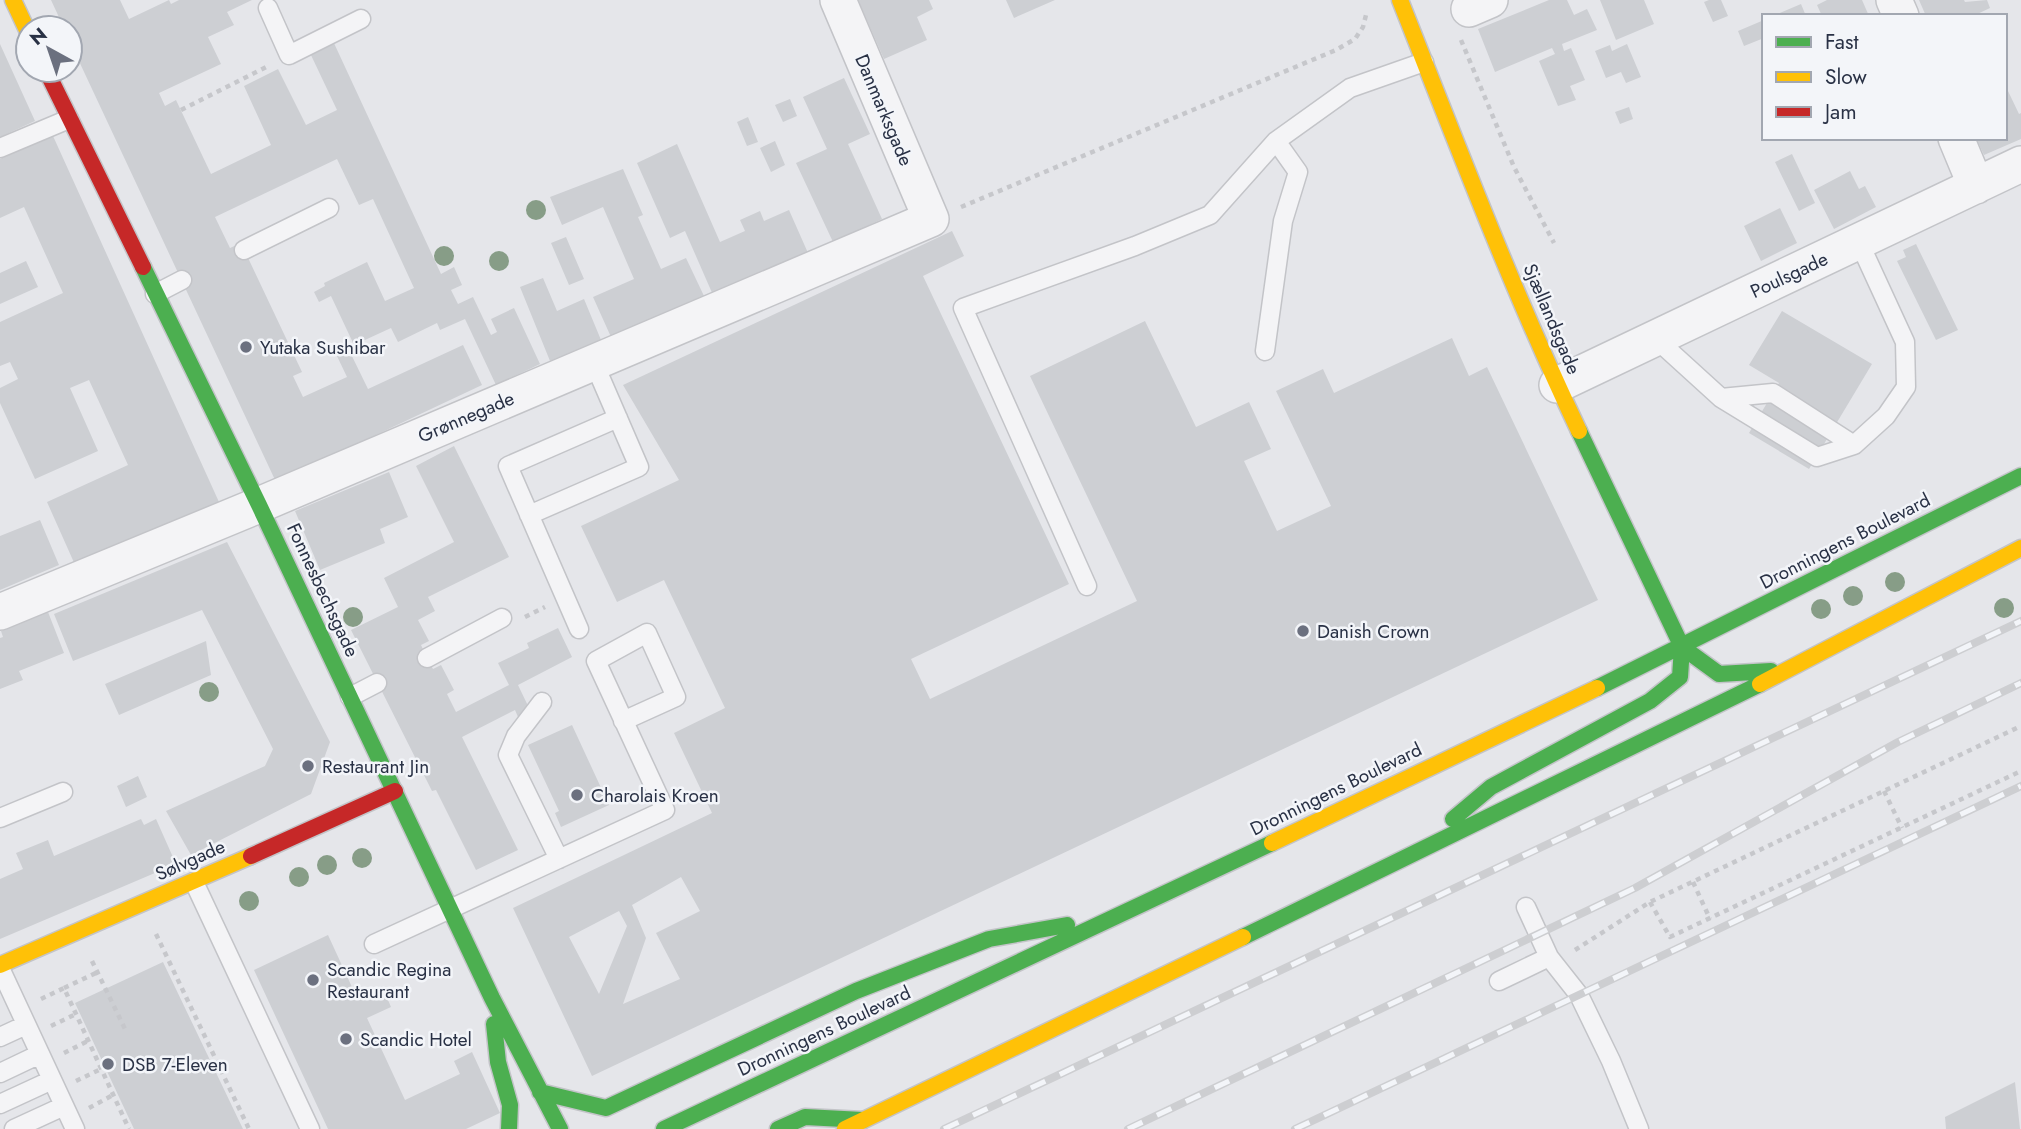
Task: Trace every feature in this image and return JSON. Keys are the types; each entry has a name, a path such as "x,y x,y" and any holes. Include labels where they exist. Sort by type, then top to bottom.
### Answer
{"main road":[{"name":"Sjællandsgade","path":"1400,0 1475,193 1557,385 1682,647"},
{"name":"Fonnesbechsgade","path":"53,84 259,505 492,998 560,1129"},
{"name":"Dronningens Boulevard","path":"664,1129 1121,915 1682,647 2021,476"},
{"path":"845,1129 1406,859 1787,671 2021,548"},
{"path":"1682,647 1719,674 1787,671"},
{"path":"1406,859 1491,787 1650,701 1680,677 1682,647"},
{"name":"Sølvgade","path":"0,967 396,791"},
{"path":"540,1092 606,1108 856,991 989,939 1121,915"},
{"path":"492,998 498,1062 510,1105 509,1129"},
{"path":"778,1129 805,1117 863,1121"}],"street":[{"name":"Danmarksgade","path":"838,0 931,219"},
{"path":"1956,140 1976,186"},
{"name":"Poulsgade","path":"1557,385 2021,164"},
{"name":"Grønnegade","path":"0,612 259,505 931,219"}],"lane":[{"path":"268,8 289,55 361,19"},
{"path":"1087,586 962,309 1135,246 1210,215 1276,141 1350,88 1424,62"},
{"path":"0,148 69,119"},
{"path":"1265,351 1283,221 1298,172 1276,141"},
{"path":"244,250 329,208"},
{"path":"1656,338 1721,398 1817,457 1854,445 1886,416 1906,387 1905,342 1859,242"},
{"path":"155,293 182,281"},
{"path":"529,515 639,467 594,363"},
{"path":"1721,398 1773,393 1854,445"},
{"path":"579,629 508,466 618,418"},
{"path":"427,657 502,618"},
{"path":"374,944 665,810 596,661 647,633 676,697 624,721"},
{"path":"350,697 377,683"},
{"path":"542,702 516,736 508,755 559,859"},
{"path":"0,818 63,792"},
{"path":"194,882 310,1129"},
{"path":"1525,907 1552,960 1579,995 1611,1061 1639,1129"},
{"path":"1499,981 1552,960"},
{"path":"0,967 15,1011 40,1054 75,1129"},
{"path":"0,1037 15,1011"},
{"path":"0,1073 40,1054"},
{"path":"0,1104 52,1080"},
{"path":"14,1129 64,1106"}],"path":[{"path":"931,219 1336,50 1355,39 1363,27 1366,12"},
{"path":"1473,14 1514,167 1554,243"},
{"path":"181,110 289,55"},
{"path":"502,618 511,625 565,596"},
{"path":"1552,960 1650,902 2021,726"},
{"path":"1650,902 1670,937 2021,771"},
{"path":"1884,791 1902,828"},
{"path":"1692,882 1710,919"},
{"path":"142,905 249,1129"},
{"path":"78,932 126,1031"},
{"path":"15,1011 97,972"},
{"path":"64,988 129,1129"}],"building":[{"path":"51,0 120,0 129,19 169,0 171,4 179,0 252,0 227,12 234,25 208,37 221,64 159,93 165,106 176,100 211,174 271,145 244,86 278,69 306,125 337,110 310,53 333,41 441,274 454,267 462,285 451,290 458,304 473,297 491,335 497,332 491,319 514,308 540,364 496,385 465,319 440,330 437,323 398,342 391,328 354,345 331,296 319,302 314,292 325,286 324,283 367,262 385,301 414,288 373,199 359,205 337,159 215,217 230,248 241,243 302,372 293,376 303,397 347,377 336,354 348,348 368,389 463,345 482,385 276,482 84,72 84,14 58,14"},
{"path":"858,0 929,0 933,9 917,17 927,40 884,59"},
{"path":"1006,0 1055,0 1014,18"},
{"path":"1549,0 1567,0 1574,15 1587,9 1597,30 1562,44 1564,51 1571,48 1585,80 1570,86 1576,100 1558,106 1539,61 1555,54 1552,48 1495,72 1478,29"},
{"path":"1600,0 1644,0 1654,24 1616,40"},
{"path":"1721,0 1728,16 1713,22 1704,2"},
{"path":"1827,0 1862,0 1868,14 1821,14 1817,5"},
{"path":"1919,0 1987,0 1990,8 1977,14 1925,14"},
{"path":"1801,4 1805,14 1778,14"},
{"path":"1762,21 1762,39 1744,46 1738,31"},
{"path":"0,44 14,75 14,84 18,84 35,121 0,137"},
{"path":"1627,44 1641,77 1626,83 1621,72 1606,78 1595,51 1610,45 1612,51"},
{"path":"844,78 870,134 848,144 882,219 833,242 796,163 827,149 803,97"},
{"path":"2007,91 2019,114 2021,113 2021,139 1984,155 1977,140 2007,140"},
{"path":"790,99 797,116 783,122 775,105"},
{"path":"1629,107 1633,119 1620,124 1615,112"},
{"path":"748,117 758,142 747,146 737,122"},
{"path":"53,136 219,502 76,567 47,502 128,465 89,380 70,388 98,451 35,479 0,403 0,388 18,379 10,362 0,366 0,322 63,293 24,207 0,218 0,159"},
{"path":"775,141 785,165 771,172 760,148"},
{"path":"677,144 720,242 745,231 740,220 760,211 764,221 789,210 808,253 713,295 685,231 670,238 637,163"},
{"path":"1792,154 1815,203 1799,211 1775,162"},
{"path":"623,169 643,215 638,217 661,269 686,258 704,296 611,337 593,297 634,279 603,207 562,225 550,197"},
{"path":"1850,171 1859,189 1865,186 1876,207 1834,229 1814,190"},
{"path":"1780,208 1797,243 1761,261 1744,226"},
{"name":"Danish Crown","path":"952,231 964,256 923,276 1069,584 911,659 930,699 1137,601 1030,376 1145,321 1196,427 1249,402 1271,449 1244,461 1277,531 1331,506 1276,391 1323,369 1334,393 1452,338 1469,376 1487,367 1598,600 592,1076 513,908 712,813 674,733 725,708 664,580 617,602 581,526 679,480 623,385","holes":["681,877 700,911 656,933 680,979 623,1004 646,938 632,905","619,911 627,926 599,994 569,937"]},
{"path":"566,237 584,279 569,285 551,243"},
{"path":"1916,244 1958,330 1936,340 1897,261 1906,257 1903,250"},
{"path":"26,261 38,287 0,304 0,273"},
{"path":"543,278 557,311 584,299 601,340 550,361 520,287"},
{"path":"1782,311 1872,364 1809,469 1749,433 1779,383 1749,365"},
{"path":"454,446 509,557 428,597 435,611 418,620 429,641 421,645 433,669 441,665 454,690 447,694 456,712 509,685 498,663 529,648 527,643 558,628 572,657 518,685 530,710 518,717 515,710 462,737 518,850 476,870 436,790 432,791 351,630 398,607 384,578 454,542 416,466"},
{"path":"389,472 408,517 380,529 385,543 320,570 295,511"},
{"path":"40,520 59,565 0,590 0,536"},
{"path":"227,542 330,742 311,794 191,855 166,811 265,766 273,749 202,610 73,661 54,614"},
{"path":"48,612 64,653 19,671 23,680 0,689 0,638 3,637 1,631"},
{"path":"206,641 211,675 119,715 105,684"},
{"path":"572,725 609,805 561,827 555,813 559,811 528,745"},
{"path":"138,776 147,797 126,807 117,786"},
{"path":"141,819 144,825 156,819 176,864 0,939 0,879 23,869 16,853 48,840 54,856"},
{"path":"328,935 357,998 382,986 391,1007 367,1018 405,1100 460,1074 454,1061 472,1052 500,1113 466,1129 328,1129 254,970"},
{"path":"163,962 243,1129 134,1129 75,1003"},
{"path":"2015,1082 2020,1129 1946,1129 1945,1117"}],"railway":[{"path":"944,1129 2021,621"},
{"path":"1128,1129 1635,888 1898,742 2021,683"},
{"path":"1295,1129 2021,786"}],"traffic: fast":[{"path":"143,267 259,505 492,998 560,1129"},
{"path":"1579,431 1682,647 1719,674 1771,671"},
{"path":"1597,688 2021,476"},
{"path":"1453,819 1491,787 1650,701 1680,677 1682,647"},
{"path":"1243,937 1760,684"},
{"path":"664,1129 1272,843"},
{"path":"540,1092 606,1108 856,991 989,939 1067,925"},
{"path":"494,1024 498,1062 510,1105 509,1129"},
{"path":"778,1129 805,1117 863,1120"}],"traffic: slow":[{"path":"13,0 20,14"},
{"path":"1400,0 1508,271 1579,431"},
{"path":"1760,684 2021,548"},
{"path":"1272,843 1597,688"},
{"path":"0,965 251,856"},
{"path":"845,1129 1243,937"}],"traffic: jam":[{"path":"53,84 143,267"},
{"path":"251,856 395,791"}],"place":[{"name":"Yutaka Sushibar","path":"246,347"},
{"name":"Danish Crown","path":"1303,631"},
{"name":"Restaurant Jin","path":"308,766"},
{"name":"Charolais Kroen","path":"577,795"},
{"name":"Scandic Regina Restaurant","path":"313,980"},
{"name":"Scandic Hotel","path":"346,1039"},
{"name":"DSB 7-Eleven","path":"108,1064"}]}
